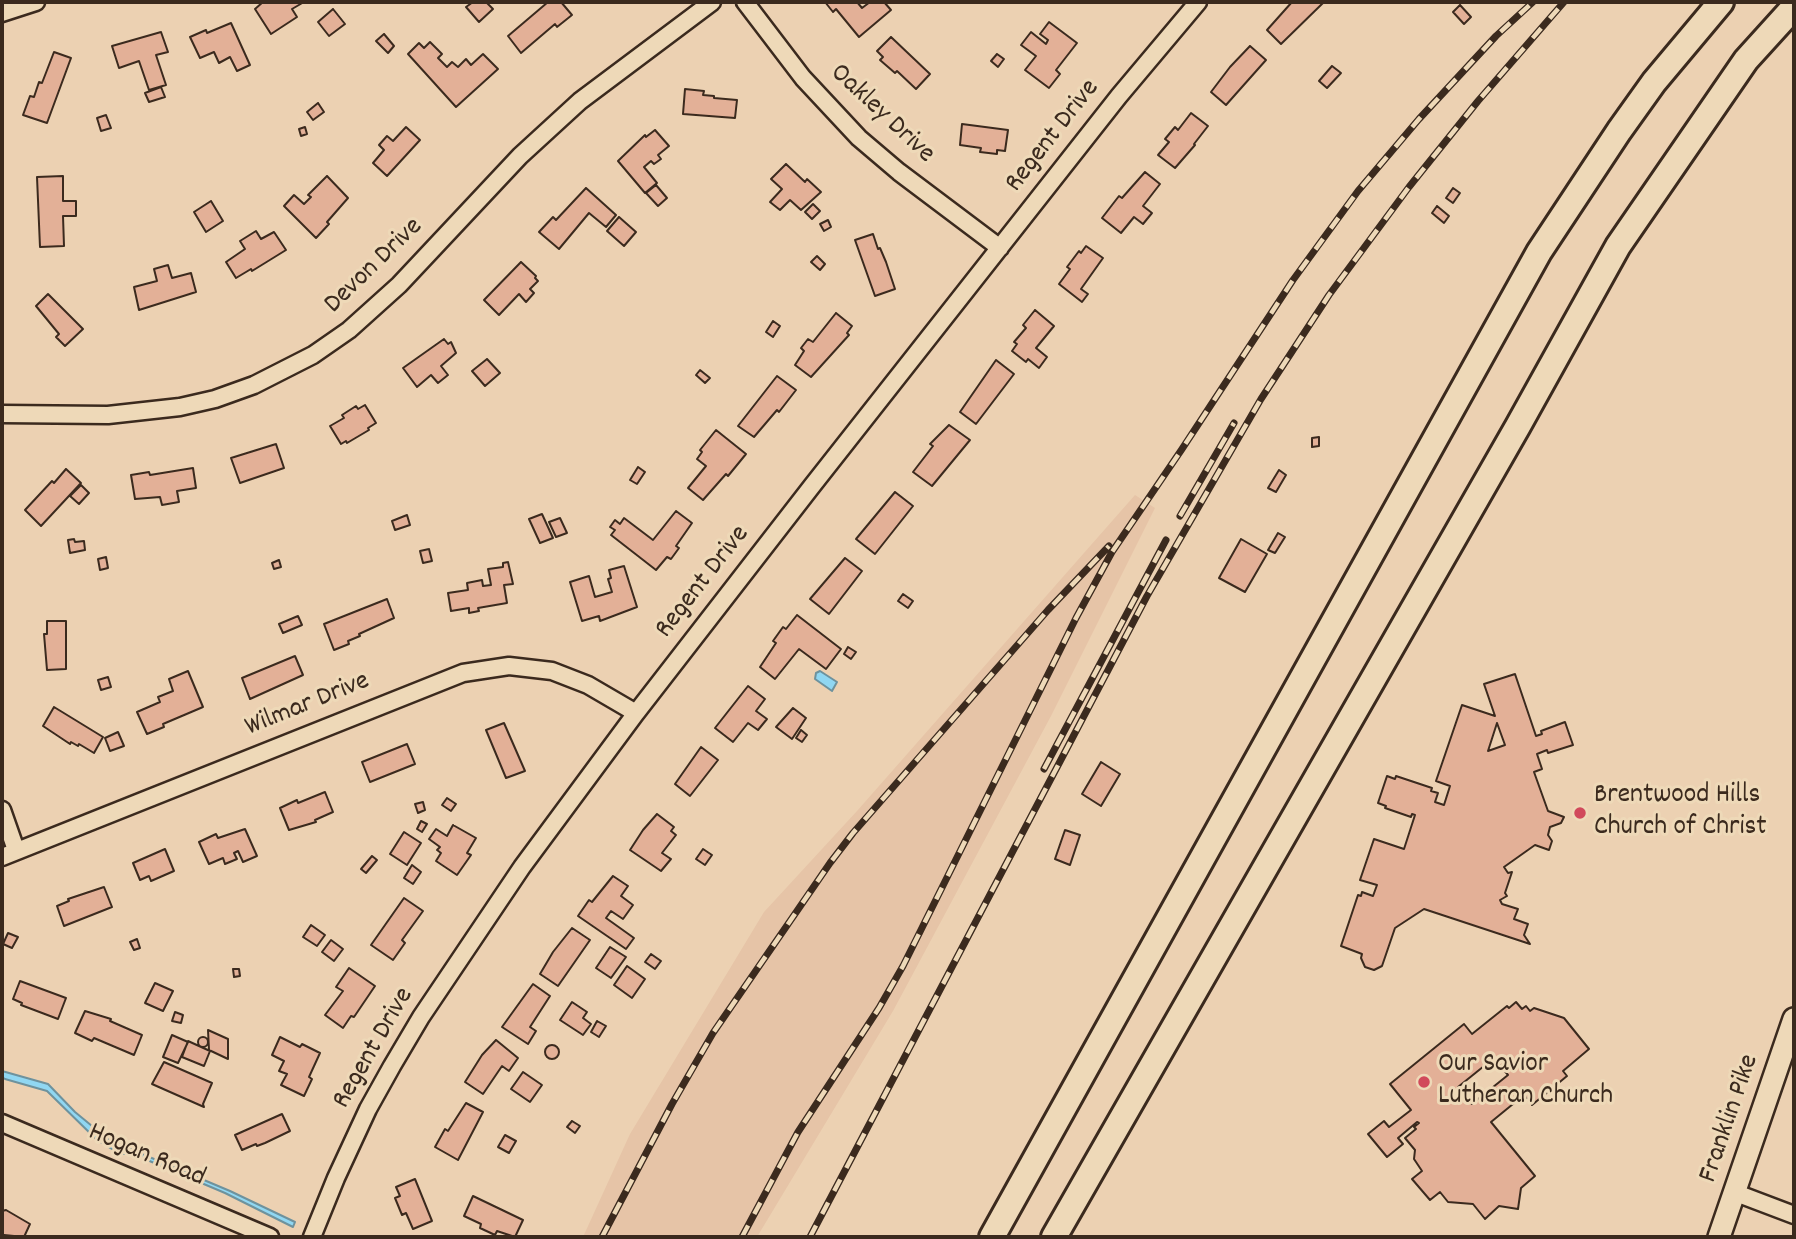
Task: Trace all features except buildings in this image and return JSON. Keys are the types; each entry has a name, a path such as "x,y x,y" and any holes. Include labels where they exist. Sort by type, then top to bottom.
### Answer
{"highway":[{"path":"992,1237 1539,252 1586,178 1654,82 1721,2"},
{"path":"1054,1237 1518,426 1618,246 1746,60 1794,7"}],"main road":[{"name":"Franklin Pike","path":"1719,1237 1794,1019"}],"street":[{"path":"2,13 36,2"},
{"name":"Devon Drive","path":"2,414 108,415 180,407 215,399 254,385 313,355 341,337 399,285 520,156 580,101 712,2"},
{"name":"Oakley Drive","path":"745,2 809,85 859,138 899,172 1000,248"},
{"name":"Regent Drive","path":"312,1237 368,1109 417,1024 522,867 636,713 1119,96 1198,2"},
{"name":"Wilmar Drive","path":"9,854 463,673 491,667 520,666 552,671 588,685 636,713"},
{"path":"2,810 9,854"},
{"name":"Hogan Road","path":"2,1123 270,1237"},
{"path":"1736,1193 1794,1215"}],"shaded area":[{"path":"1135,495 1155,508 1051,716 893,1011 757,1237 583,1237 630,1134 764,912 857,811"}],"water":[{"path":"820,671 837,682 832,691 815,679 816,673"},
{"path":"2,1071 48,1084 75,1112 109,1140 230,1191 295,1222 293,1227 225,1193 133,1154 120,1154 97,1140 47,1091 5,1079 2,1077"}],"railway":[{"path":"742,1237 798,1132 879,1008 903,966 1076,618 1112,552 1293,280 1358,191 1419,119 1496,36 1533,2"},
{"path":"810,1237 1147,596 1261,399 1329,295 1409,187 1478,101 1564,2"},
{"path":"1180,516 1234,423"},
{"path":"1044,769 1166,540"},
{"path":"602,1237 713,1033 830,863 853,833 1048,610 1109,546"}],"place":[{"name":"Brentwood Hills Church of Christ","path":"1580,813"},
{"name":"Our Savior Lutheran Church","path":"1424,1082"}]}
